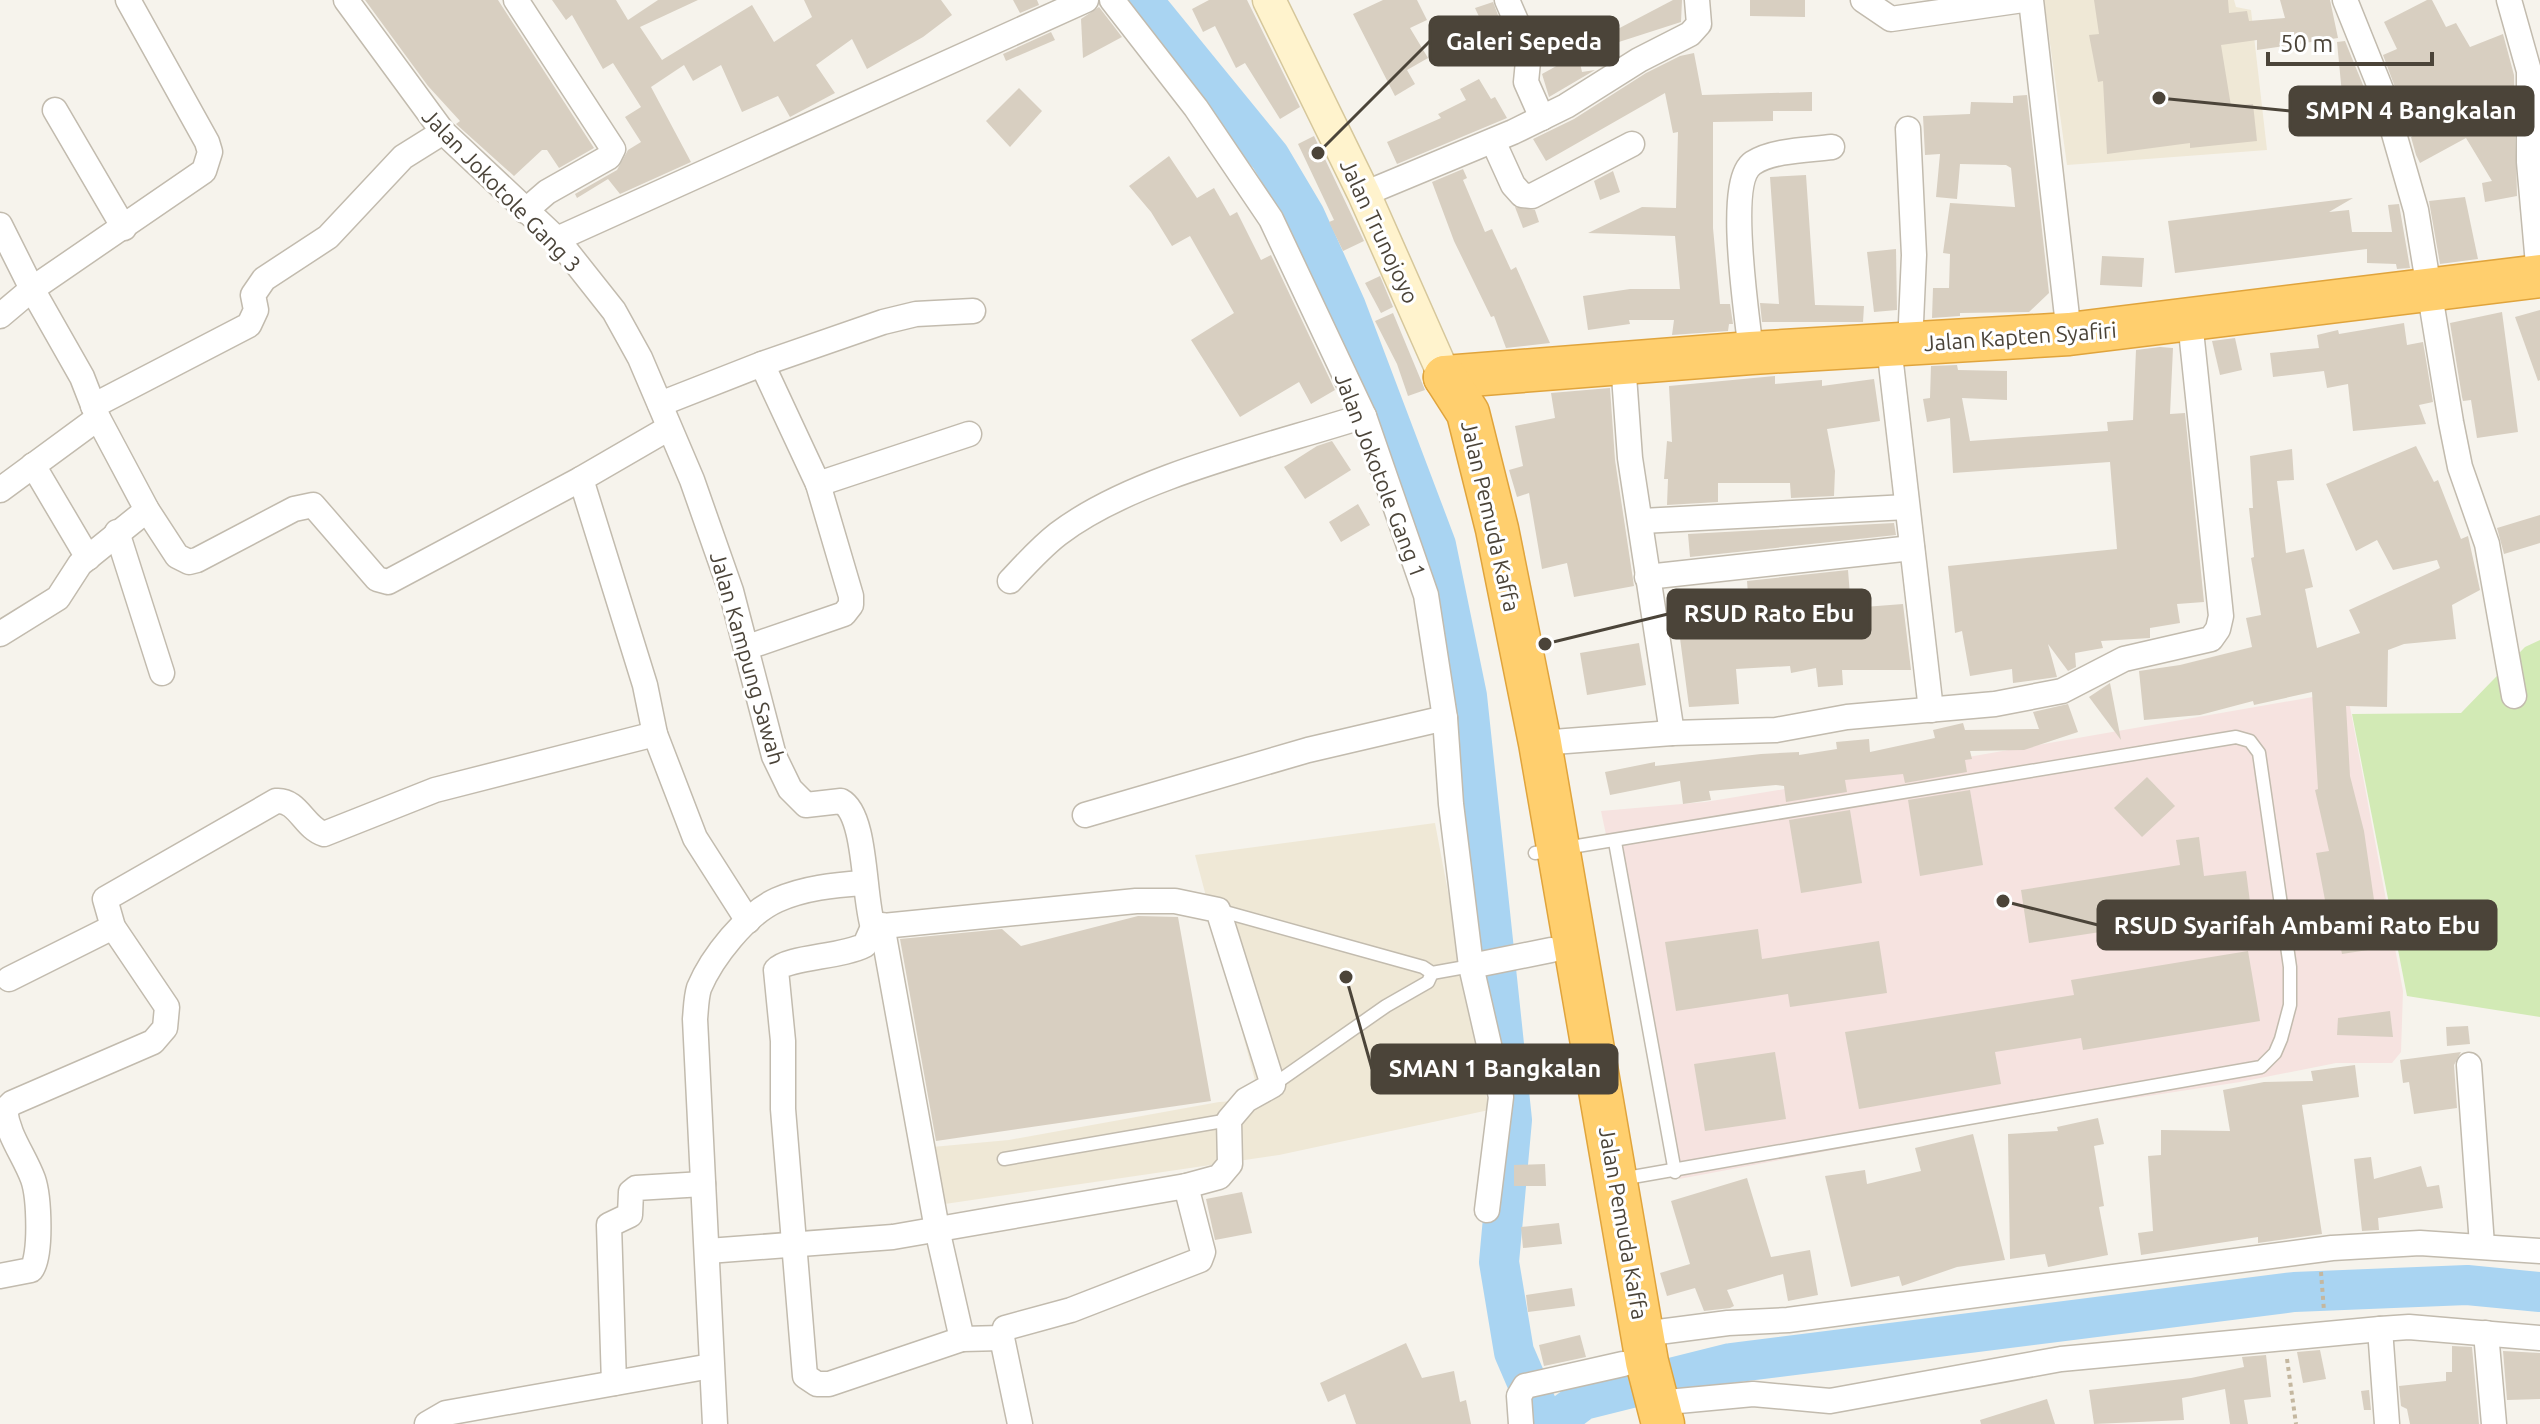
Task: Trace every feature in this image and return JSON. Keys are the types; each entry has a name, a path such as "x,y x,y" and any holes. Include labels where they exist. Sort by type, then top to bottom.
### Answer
{"highway":[{"name":"Jalan Kapten Syafiri","path":"1445,377 1751,353 2069,334 2540,276"},
{"name":"Jalan Pemuda Kaffa","path":"1445,377 1468,413 1472,428 1497,529 1540,743 1551,950 1594,1175 1642,1387"},
{"name":"Jalan Pemuda Kaffa","path":"1445,377 1445,416 1547,851 1569,922 1618,1179 1642,1387"}],"main road":[{"name":"Jalan Trunojoyo","path":"1269,0 1364,194 1445,377"}],"street":[{"path":"0,316 32,289 204,171 210,152 128,0"},
{"name":"Jalan Jokotole Gang 3","path":"346,0 443,132 557,239 614,311 669,428"},
{"path":"516,0 613,149 609,157 547,192 525,211"},
{"path":"557,239 1086,0"},
{"name":"Jalan Jokotole Gang 1","path":"1112,0 1196,108 1271,219 1364,416 1426,595 1445,718 1451,804 1476,965 1501,1097 1487,1210"},
{"path":"1507,0 1525,37 1529,51 1526,82 1542,118"},
{"path":"1364,194 1542,118 1690,34 1699,24 1697,0"},
{"path":"1863,0 1891,19 2023,0"},
{"path":"2031,0 2069,334"},
{"path":"2345,0 2382,92 2416,210 2427,292 2460,467 2487,544 2500,601 2514,696"},
{"path":"2509,0 2529,71 2529,162 2540,276"},
{"path":"55,110 124,228"},
{"path":"1908,129 1914,255 1900,345 1907,507 1931,710"},
{"path":"0,490 96,412 249,325 255,316 253,295 264,279 328,237 403,157 443,132"},
{"path":"1493,141 1513,185 1522,195 1532,196 1632,144"},
{"path":"1751,353 1740,213 1740,186 1745,170 1754,162 1769,157 1832,147"},
{"path":"0,225 82,377 96,412 147,510 177,556 189,562 294,509 313,505 377,579 388,582 581,479 669,428"},
{"path":"660,404 883,322 916,314 973,311"},
{"path":"1540,743 1672,733 1776,730 1847,717 1995,704 2062,691 2124,659 2201,644 2218,629 2221,616 2190,321"},
{"path":"1623,362 1630,458 1672,733"},
{"path":"748,647 844,614 851,605 818,484 762,364"},
{"path":"1010,581 1057,535 1122,497 1364,416"},
{"name":"Jalan Kampung Sawah","path":"669,428 692,480 748,647 774,756 782,774 806,805 841,801 849,807 862,853 863,883 877,926 962,1339"},
{"path":"818,484 969,434"},
{"path":"33,465 88,558"},
{"path":"581,479 645,685 655,734 695,838 748,921"},
{"path":"1642,521 1907,507"},
{"path":"0,634 58,598 72,573 117,532 147,510"},
{"path":"117,532 162,673"},
{"path":"1647,577 1912,548"},
{"path":"1085,815 1308,750 1445,718"},
{"path":"0,1276 31,1270 39,1252 34,1182 7,1125 5,1110 12,1103 80,1071 153,1042 168,1019 167,1007 113,927 105,899 276,801 291,804 315,831 324,834 435,790 655,734"},
{"path":"715,1424 695,1019 698,991 706,974 748,921 776,901 824,886 863,883"},
{"path":"708,1251 795,1244 893,1237 1186,1186 1226,1172 1230,1164 1229,1120 1246,1100 1273,1085 1218,910 1175,901 1136,901 877,926 865,945 853,952 785,962 776,970 795,1244 803,1362 805,1376 817,1384 829,1384 962,1339 1002,1338"},
{"path":"9,979 113,927"},
{"path":"1476,965 1551,950"},
{"path":"2469,1065 2482,1245"},
{"path":"614,1383 609,1225 630,1215 631,1192 636,1188 703,1184"},
{"path":"1020,1424 1002,1338 1005,1328 1014,1323 1071,1310 1200,1260 1203,1252 1186,1186"},
{"path":"1642,1387 1728,1323 1788,1320 2332,1248 2393,1243 2482,1245 2540,1251"},
{"path":"1521,1424 1519,1396 1530,1384 1642,1387 1830,1401 2061,1359 2284,1337 2409,1327 2540,1338"},
{"path":"2380,1329 2387,1424"},
{"path":"2486,1333 2494,1424"},
{"path":"427,1424 446,1413 711,1366"},
{"path":"1790,1400 1797,1424"}],"lane":[{"path":"1547,851 2236,737 2250,741 2259,753 2290,967 2287,1017 2275,1053 2261,1067 1675,1172 1618,1179"},
{"path":"1615,842 1675,1172"},
{"path":"1218,910 1423,967 1432,973 1476,965"},
{"path":"1273,1085 1386,1006 1428,982 1432,973"},
{"path":"1004,1159 1229,1120"}],"path":[{"path":"2320,1260 2324,1311"},
{"path":"2284,1337 2296,1424"}],"shaded area":[{"path":"2044,0 2234,0 2236,7 2251,10 2267,150 2067,165"},
{"path":"2347,691 2403,991 2401,1052 2392,1063 2336,1063 2240,1082 1992,1120 1679,1179 1601,811 1705,802"},
{"path":"1435,823 1489,1110 1279,1155 938,1205 932,1147 1009,1140 1219,1102 1260,1099 1195,855"}],"green space":[{"path":"2540,640 2540,1017 2407,996 2352,714 2461,713 2525,647"}],"building":[{"path":"365,0 498,0 594,148 559,168 547,150 542,150 514,176 456,124 460,121 428,86"},
{"path":"552,0 616,0 628,20 658,0 698,0 640,27 662,60 752,5 774,42 812,17 804,0 941,0 952,15 923,37 867,69 852,39 816,65 835,93 790,117 778,96 742,112 721,65 693,81 684,65 651,87 691,162 620,194 608,179 577,198 575,194 617,170 628,150 641,142 625,117 641,107 613,63 603,69 572,15 566,20"},
{"path":"1013,0 1037,0 1039,5 1020,13"},
{"path":"1209,0 1247,0 1300,107 1280,119 1245,63 1236,68 1215,26 1203,32 1192,9"},
{"path":"1383,0 1417,0 1427,20 1410,28 1428,58 1407,70 1415,84 1395,96 1353,14"},
{"path":"1673,0 1682,0 1681,22 1594,50 1591,43"},
{"path":"1750,0 1805,0 1805,17 1750,16"},
{"path":"2094,0 2228,0 2229,13 2247,11 2249,21 2285,18 2280,0 2330,0 2338,38 2257,50 2257,40 2221,45 2231,106 2253,104 2257,141 2190,148 2190,143 2107,154 2103,81 2098,82 2089,35 2099,34"},
{"path":"2432,0 2446,27 2456,23 2470,47 2503,34 2514,75 2517,196 2485,202 2482,183 2492,181 2466,138 2420,163 2416,155 2411,137 2418,133 2402,106 2383,55 2397,49 2384,22"},
{"path":"1493,2 1510,46 1496,53 1475,8"},
{"path":"1099,7 1122,37 1083,58 1081,19"},
{"path":"1051,32 1055,40 1006,61 1003,54"},
{"path":"2345,41 2365,90 2342,94 2337,42"},
{"path":"1694,53 1702,95 1812,92 1812,111 1773,111 1773,121 1713,122 1713,228 1720,304 1730,304 1733,324 1729,324 1728,331 1672,335 1674,320 1629,320 1630,324 1588,330 1583,296 1630,289 1680,289 1675,236 1588,233 1642,207 1676,208 1678,132 1673,133 1665,93 1546,161 1533,139 1574,119 1646,73 1680,56"},
{"path":"1578,54 1582,72 1595,70 1549,97 1542,74"},
{"path":"1479,79 1491,99 1495,97 1507,118 1397,164 1387,142 1441,118 1438,114 1466,100 1460,89"},
{"path":"1019,88 1042,111 1010,147 986,121"},
{"path":"2027,95 2049,293 2029,312 1960,313 1960,316 1932,318 1933,288 1949,288 1950,254 1943,253 1950,203 2015,207 2011,168 2006,165 1960,164 1957,199 1936,197 1940,154 1925,155 1923,116 1970,114 1971,102 2013,103 2013,96"},
{"path":"1314,136 1364,241 1343,251 1329,222 1334,220 1298,144"},
{"path":"1169,156 1197,198 1214,188 1230,216 1237,212 1261,260 1271,255 1335,390 1311,404 1299,382 1240,417 1191,340 1234,313 1190,236 1172,246 1151,212 1129,186"},
{"path":"1463,169 1467,178 1463,180 1485,232 1492,229 1511,270 1516,267 1550,343 1506,348 1494,316 1491,317 1454,241 1432,182"},
{"path":"1613,171 1620,192 1600,200 1594,181"},
{"path":"1806,175 1815,305 1864,306 1863,322 1762,322 1760,303 1779,304 1770,177"},
{"path":"2465,197 2478,259 2440,264 2429,201"},
{"path":"2353,198 2329,212 2349,210 2352,232 2392,232 2388,205 2399,204 2410,268 2397,269 2396,264 2367,263 2367,249 2175,273 2168,221"},
{"path":"1515,207 1535,210 1539,222 1523,228"},
{"path":"1896,249 1897,310 1874,312 1867,252"},
{"path":"2102,256 2144,258 2142,287 2100,285"},
{"path":"1380,276 1393,307 1381,313 1365,283"},
{"path":"2540,310 2540,380 2538,381 2515,317"},
{"path":"2502,312 2518,432 2477,438 2471,400 2463,401 2462,397 2450,323"},
{"path":"1393,313 1425,390 1408,396 1397,364 1375,321"},
{"path":"2404,323 2407,345 2423,342 2433,402 2419,405 2426,424 2353,431 2348,384 2327,388 2324,371 2273,377 2270,353 2319,348 2317,335 2338,330 2339,334"},
{"path":"2235,338 2242,370 2220,375 2212,341"},
{"path":"2173,348 2170,414 2185,413 2204,602 2177,604 2180,623 2150,628 2150,638 2101,641 2103,648 2075,653 2076,667 2068,671 2048,644 2057,677 2013,683 2012,669 1970,676 1962,631 1955,633 1948,566 2117,549 2110,462 1953,473 1950,418 1927,422 1923,399 1930,398 1931,366 1957,365 1958,370 2007,371 2007,400 1962,398 1970,441 2108,431 2107,422 2133,420 2136,350"},
{"path":"1775,376 1775,384 1822,380 1822,386 1874,379 1880,421 1827,429 1835,471 1834,496 1791,498 1790,483 1718,483 1718,502 1667,505 1668,479 1664,479 1667,441 1672,442 1669,386"},
{"path":"1610,388 1615,460 1634,586 1574,597 1567,563 1542,569 1529,493 1517,497 1509,470 1523,466 1515,426 1555,418 1551,393"},
{"path":"1332,441 1351,470 1305,499 1284,467 1317,446"},
{"path":"2416,446 2434,482 2438,480 2461,539 2468,536 2480,590 2452,605 2456,639 2404,644 2388,650 2387,707 2346,706 2350,776 2364,831 2381,948 2342,954 2335,920 2329,921 2316,853 2329,851 2315,790 2318,789 2312,692 2254,705 2253,701 2200,715 2144,720 2139,671 2180,665 2252,647 2246,618 2261,615 2251,558 2254,557 2249,508 2253,508 2250,456 2292,449 2294,480 2277,481 2286,553 2304,549 2313,587 2305,589 2317,648 2360,633 2349,610 2440,568 2437,560 2393,570 2377,540 2356,551 2326,484"},
{"path":"1358,504 1370,525 1341,542 1329,522"},
{"path":"2540,515 2540,543 2504,554 2497,528"},
{"path":"1894,523 1896,535 1690,557 1688,534"},
{"path":"1848,570 1851,608 1903,604 1911,670 1842,670 1843,685 1818,687 1816,668 1791,673 1790,666 1736,669 1739,704 1689,707 1678,623 1698,622 1696,596 1748,594 1747,581"},
{"path":"1639,643 1646,685 1587,695 1580,653"},
{"path":"2110,683 2121,740 2089,697"},
{"path":"2068,704 2078,732 2024,750 1970,751 1972,759 1965,760 1967,772 1905,783 1903,774 1845,780 1847,792 1786,802 1784,786 1776,785 1709,791 1711,800 1683,804 1680,781 1610,795 1605,772 1655,762 1655,766 1761,754 1799,752 1799,755 1837,749 1836,742 1869,739 1870,752 1935,738 1933,730 1963,723 1965,730 2039,729 2033,712"},
{"path":"2147,777 2175,806 2142,837 2114,808"},
{"path":"1970,790 1983,865 1920,876 1908,800"},
{"path":"1850,810 1862,883 1801,893 1789,820"},
{"path":"2199,837 2204,876 2246,871 2250,902 2177,911 2178,920 2029,943 2021,890 2180,865 2176,840"},
{"path":"1138,916 1178,917 1211,1101 936,1141 900,939 1002,929 1021,946"},
{"path":"1758,929 1762,959 1879,941 1887,993 1790,1007 1788,994 1676,1011 1665,942"},
{"path":"2248,951 2260,1021 2083,1050 2081,1038 1995,1052 2001,1084 1859,1109 1845,1032 2074,995 2071,980"},
{"path":"2390,1011 2393,1037 2337,1035 2338,1018"},
{"path":"2468,1026 2470,1044 2447,1046 2446,1027"},
{"path":"1775,1052 1786,1119 1705,1131 1694,1064"},
{"path":"2461,1052 2454,1065 2457,1108 2414,1114 2409,1082 2403,1083 2400,1060"},
{"path":"2355,1065 2359,1097 2302,1105 2322,1234 2258,1243 2258,1237 2141,1255 2138,1233 2153,1231 2148,1156 2161,1155 2161,1130 2230,1131 2223,1090 2264,1082 2313,1081 2311,1071"},
{"path":"2098,1118 2104,1144 2094,1146 2104,1206 2099,1207 2108,1255 2048,1267 2045,1254 2010,1259 2008,1134 2058,1131 2057,1127"},
{"path":"1973,1134 2005,1260 1957,1267 1902,1286 1899,1276 1851,1287 1825,1176 1865,1170 1867,1184 1921,1171 1915,1148"},
{"path":"2371,1157 2374,1179 2421,1166 2427,1187 2439,1185 2443,1208 2378,1218 2379,1230 2362,1231 2354,1159"},
{"path":"1545,1164 1546,1186 1514,1186 1514,1165"},
{"path":"1747,1178 1771,1257 1810,1250 1818,1295 1788,1301 1783,1274 1727,1290 1734,1306 1730,1308 1704,1311 1695,1288 1667,1296 1660,1273 1690,1264 1671,1201"},
{"path":"1242,1192 1252,1233 1215,1240 1206,1199"},
{"path":"1559,1223 1562,1244 1523,1248 1521,1227"},
{"path":"1572,1288 1575,1306 1528,1312 1526,1295"},
{"path":"1580,1335 1586,1357 1544,1366 1539,1345"},
{"path":"1406,1343 1422,1378 1454,1371 1460,1402 1466,1400 1471,1424 1356,1424 1345,1394 1328,1402 1320,1383"},
{"path":"2452,1346 2472,1347 2479,1424 2410,1424 2407,1409 2401,1406 2399,1386 2446,1381 2446,1372 2452,1372"},
{"path":"2320,1350 2326,1379 2303,1383 2297,1352"},
{"path":"2503,1351 2540,1353 2540,1399 2507,1400"},
{"path":"2266,1355 2271,1397 2244,1400 2248,1424 2230,1424 2225,1389 2182,1398 2184,1420 2094,1424 2089,1390 2191,1378 2244,1367 2242,1357"},
{"path":"2369,1390 2371,1410 2364,1410 2361,1391"},
{"path":"2047,1399 2055,1424 1981,1424 1980,1420"}],"waterway":[{"path":"1142,0 1270,157 1305,216 1346,307 1436,545 1467,696 1512,1120 1499,1262 1514,1352 1545,1424"},
{"path":"1551,1424 1583,1400 1731,1363 2294,1292 2467,1285 2540,1292"}],"place":[{"name":"SMPN 4 Bangkalan","path":"2159,98"},
{"name":"Galeri Sepeda","path":"1318,153"},
{"name":"RSUD Rato Ebu","path":"1545,644"},
{"name":"RSUD Syarifah Ambami Rato Ebu","path":"2003,901"},
{"name":"SMAN 1 Bangkalan","path":"1346,977"}]}
